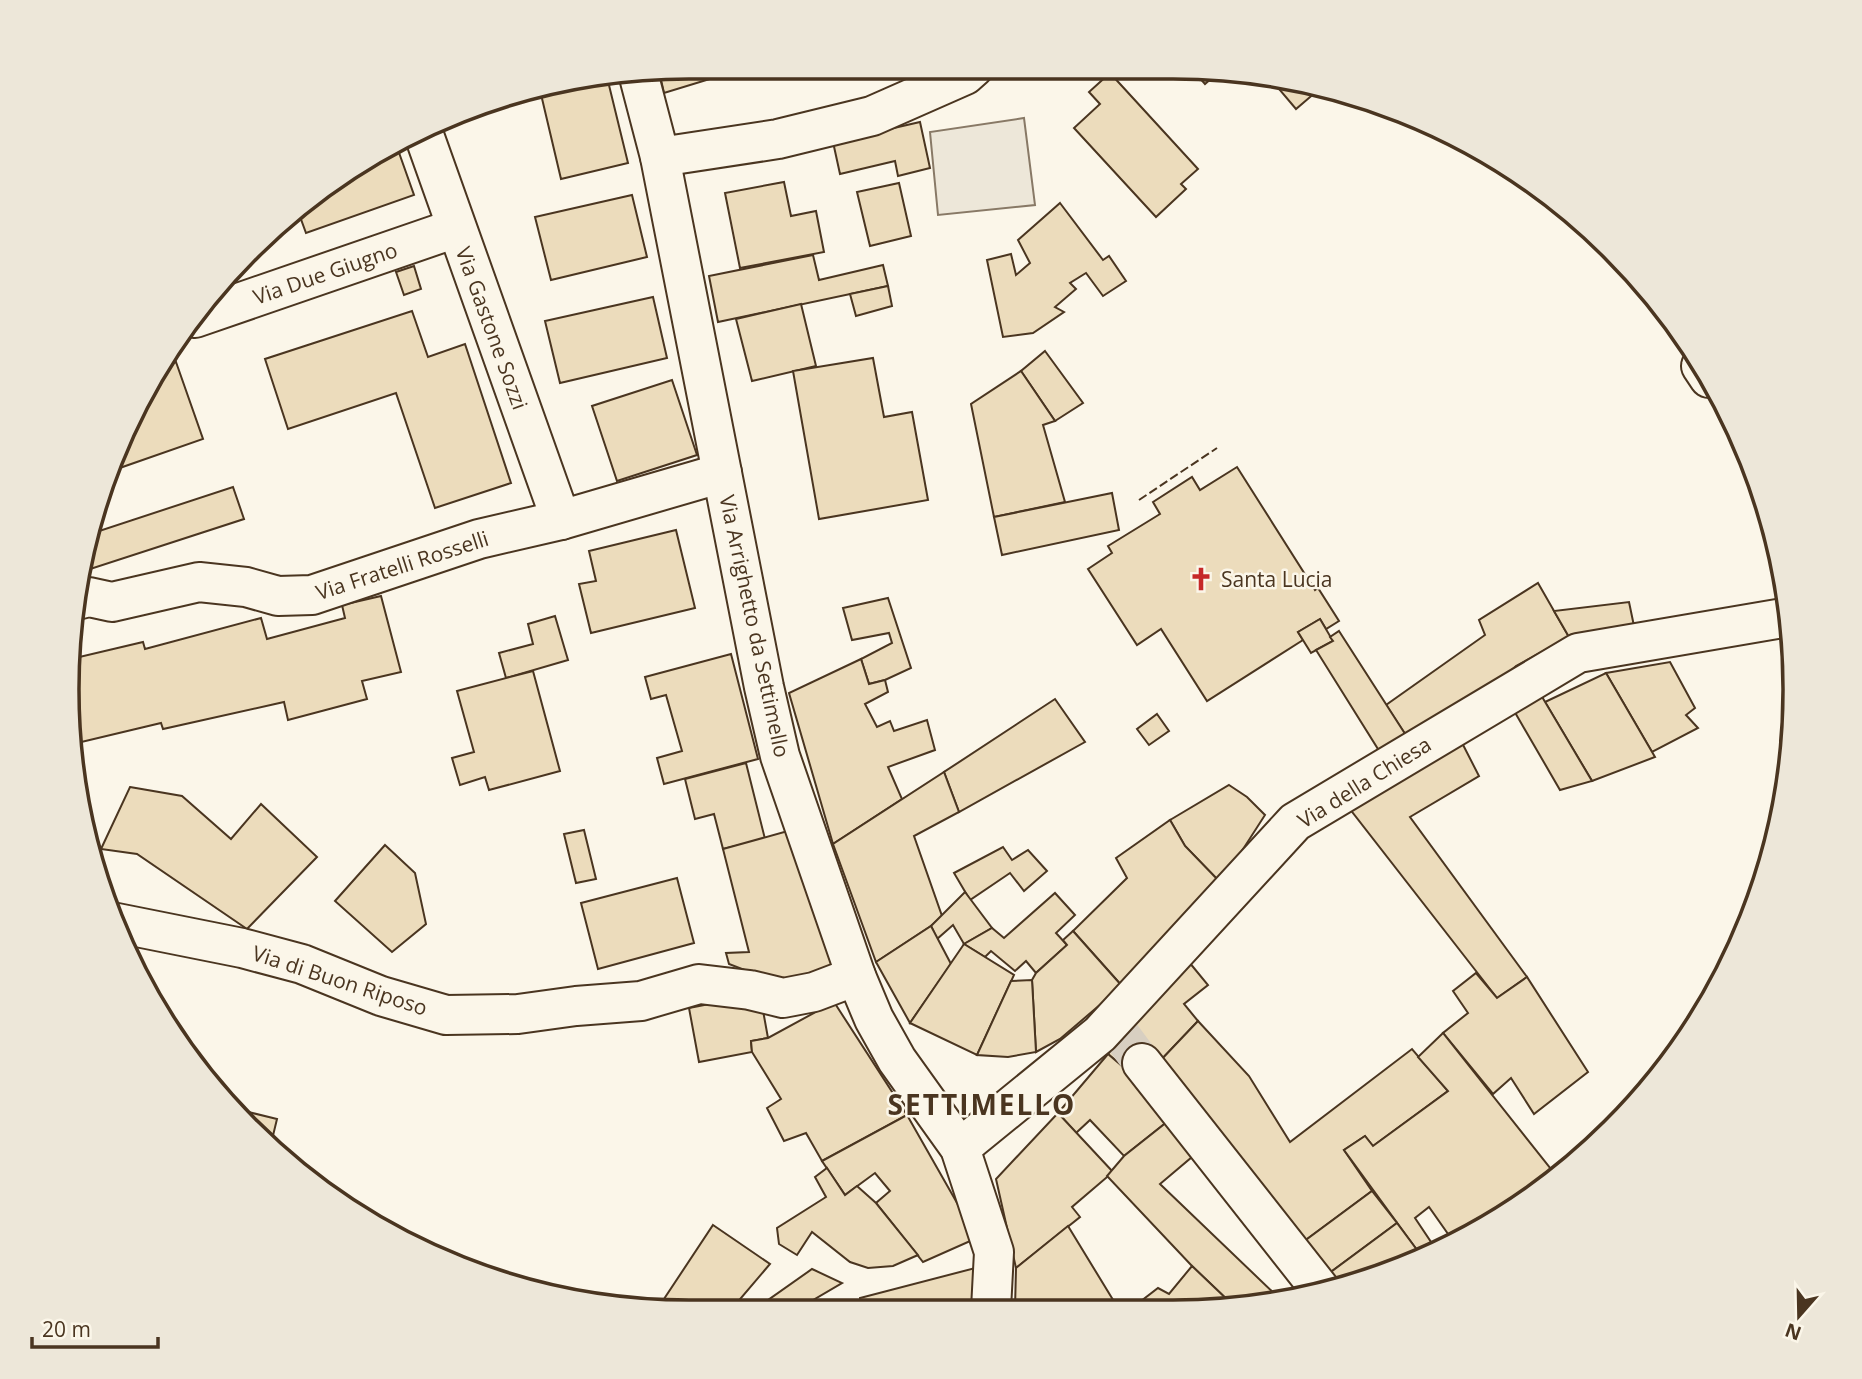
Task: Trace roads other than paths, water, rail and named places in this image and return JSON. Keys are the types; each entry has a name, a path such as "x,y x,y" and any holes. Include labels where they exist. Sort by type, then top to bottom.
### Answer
{"street":[{"path":"660,157 778,139 872,116 956,79"},
{"name":"Via Arrighetto da Settimello","path":"640,81 660,157 764,687 780,756 856,975 874,1019 897,1060 960,1148 994,1252 991,1300"},
{"name":"Via Gastone Sozzi","path":"425,139 561,520"},
{"name":"Via Due Giugno","path":"209,313 456,228"},
{"name":"Via Fratelli Rosselli","path":"86,598 112,602 199,582 246,587 278,596 312,595 478,539 561,520 722,473"},
{"name":"Via della Chiesa","path":"960,1148 1100,1034 1125,1040 1295,822 1578,653 1779,619"},
{"name":"Via di Buon Riposo","path":"126,925 242,948 302,964 381,996 446,1014 518,1014 641,1001 699,985 750,990 783,998 814,992 856,975"},
{"path":"1125,1040 1315,1283"}],"tunnel":[{"path":"1122,1036 1142,1063"}],"place":[{"name":"Santa Lucia","path":"1201,579"}],"district":[{"name":"SETTIMELLO","path":"982,1104"}]}
